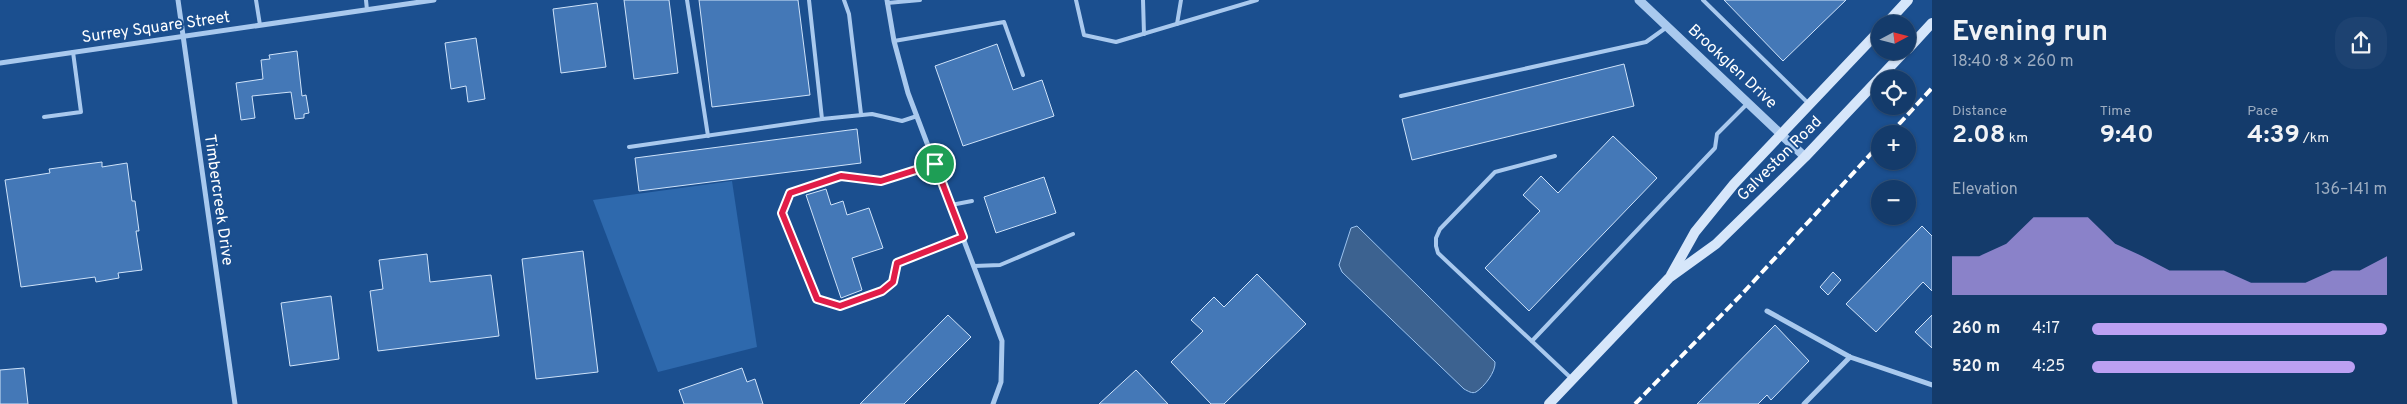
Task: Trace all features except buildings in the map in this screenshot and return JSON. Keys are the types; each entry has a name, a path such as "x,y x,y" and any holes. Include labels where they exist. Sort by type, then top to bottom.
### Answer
{"main road":[{"path":"1894,15 1908,0"},
{"path":"1916,40 1932,23"},
{"name":"Galveston Road","path":"1669,278 1695,232 1734,184 1871,39"},
{"name":"Galveston Road","path":"1549,404 1669,278 1716,244 1805,157 1897,60"}],"street":[{"name":"Timbercreek Drive","path":"178,0 235,404"},
{"name":"Surrey Square Street","path":"0,63 434,0"},
{"name":"Brookglen Drive","path":"1639,0 1805,157"},
{"path":"887,2 894,41 916,116 1002,341 1001,382 993,404"},
{"path":"1767,311 1850,356 1932,385"},
{"path":"1804,404 1850,356"}],"lane":[{"path":"256,0 260,25"},
{"path":"366,0 367,10"},
{"path":"687,0 708,136"},
{"path":"809,0 822,119"},
{"path":"844,0 849,14 861,114"},
{"path":"887,2 920,0"},
{"path":"1076,0 1084,35 1116,42 1256,0"},
{"path":"1143,0 1144,34"},
{"path":"1177,24 1181,0"},
{"path":"1702,0 1809,104"},
{"path":"894,41 1004,22 1023,74"},
{"path":"1401,96 1646,42 1667,27"},
{"path":"44,117 81,112 73,52"},
{"path":"1532,341 1715,148 1717,134 1748,103"},
{"path":"629,146 861,114 872,114 902,121 916,116"},
{"path":"1555,156 1495,172 1440,229 1436,238 1436,246 1438,253 1572,379"},
{"path":"935,164 881,181 841,176 790,193 782,213 817,299 840,306 882,291 893,282 897,263 963,237"},
{"path":"951,205 972,201"},
{"path":"974,266 1000,265 1074,234"}],"shaded area":[{"path":"732,181 757,347 658,372 593,200"},
{"path":"1357,226 1495,362 1494,370 1489,379 1476,392 1464,389 1342,272 1339,265 1351,228"}],"railway":[{"path":"1898,125 1932,88"},
{"path":"1635,404 1742,294 1871,154"}],"route":[{"path":"935,164 963,237 897,263 893,282 882,291 840,306 817,299 782,213 790,193 841,176 881,181 935,164"}]}
